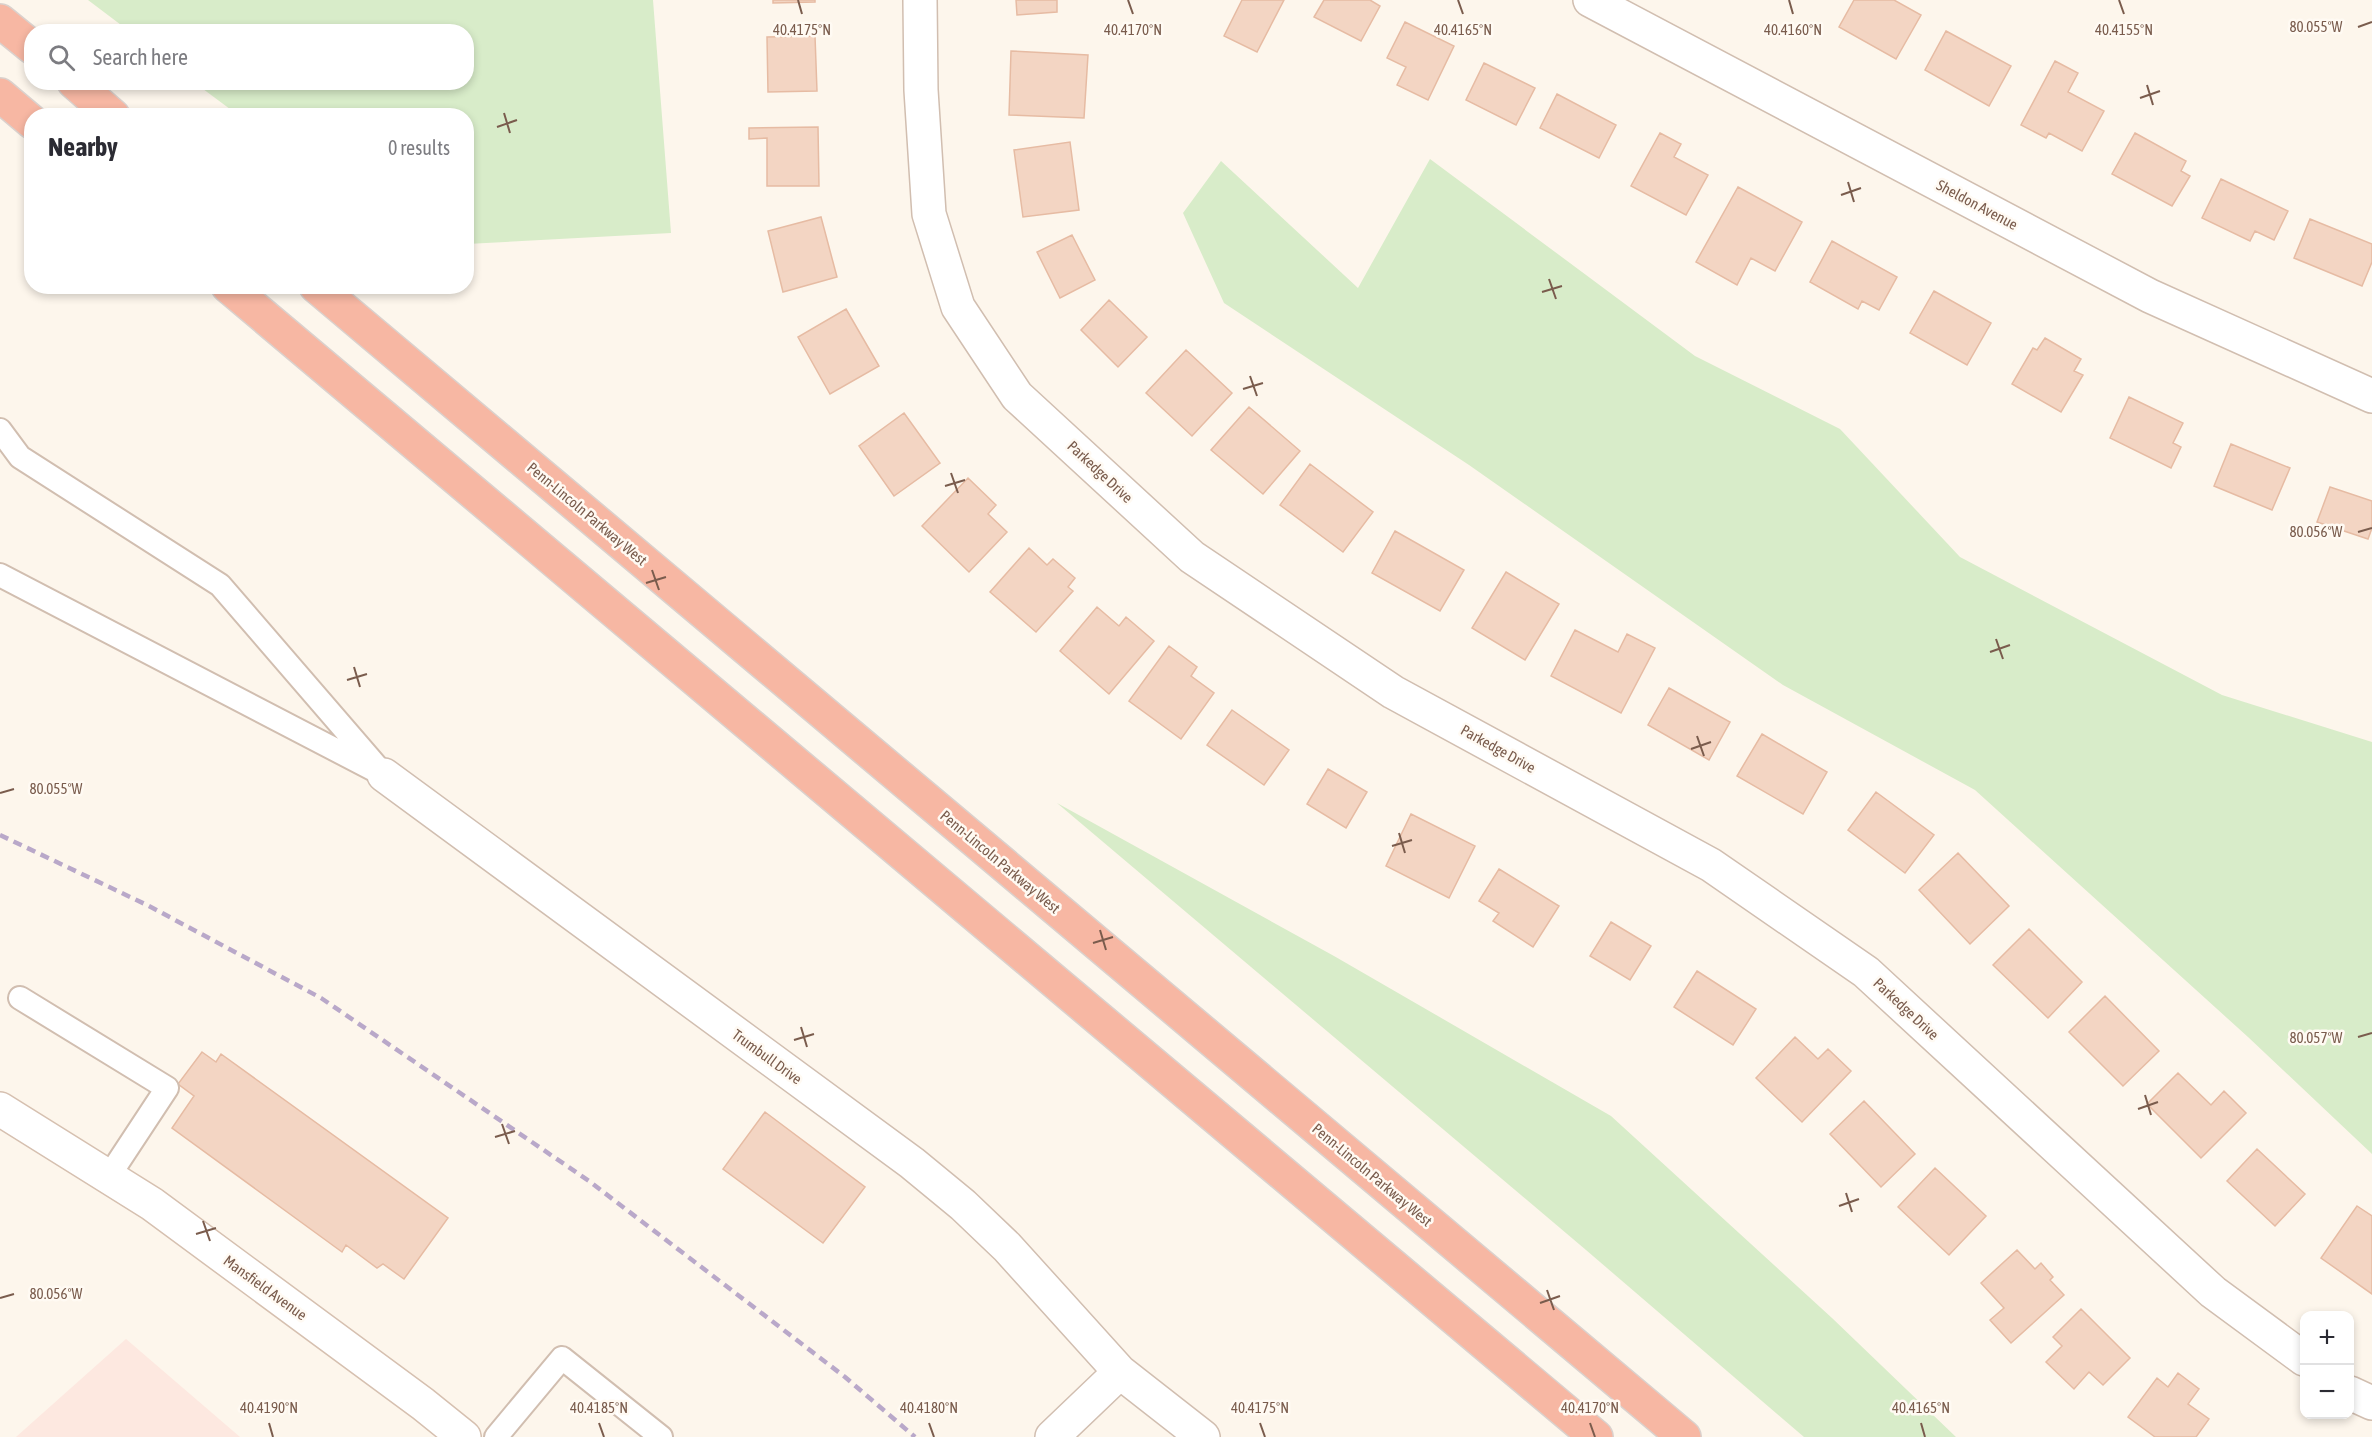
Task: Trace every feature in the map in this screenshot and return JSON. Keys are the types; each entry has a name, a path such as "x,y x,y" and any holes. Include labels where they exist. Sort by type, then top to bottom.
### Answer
{"highway":[{"path":"0,21 24,40"},
{"path":"83,90 104,108"},
{"path":"0,95 24,115"},
{"path":"238,294 1596,1437"},
{"name":"Penn-Lincoln Parkway West","path":"326,294 1684,1437"}],"street":[{"name":"Parkedge Drive","path":"920,0 921,90 929,214 958,307 1017,396 1192,557 1393,692 1711,865 1866,972 2213,1292 2300,1356"},
{"name":"Sheldon Avenue","path":"1590,0 2150,296 2372,396"},
{"name":"Trumbull Drive","path":"384,776 912,1163 1007,1247 1120,1372 1203,1437"},
{"name":"Mansfield Avenue","path":"0,1108 152,1204 423,1404 464,1437"},
{"path":"1052,1437 1120,1372"},
{"path":"2354,1395 2372,1403"}],"lane":[{"path":"0,430 20,457 220,585 384,776"},
{"path":"0,575 384,776"},
{"path":"20,998 166,1088 109,1176"},
{"path":"496,1437 562,1358 662,1437"}],"shaded area":[{"path":"126,1339 240,1437 16,1437"}],"green space":[{"path":"88,0 653,0 671,233 474,244 474,108 229,108 204,90 474,90 474,24 120,24"},
{"path":"1430,159 1695,356 1840,429 1960,557 2222,695 2372,742 2372,1154 2248,1037 1975,790 1783,685 1469,465 1224,303 1183,213 1221,161 1358,288"},
{"path":"1057,803 1334,956 1611,1116 1832,1318 1956,1437 1804,1437"}],"building":[{"path":"773,0 815,0 815,2 773,3"},
{"path":"1016,0 1057,0 1057,12 1017,15"},
{"path":"1242,0 1284,0 1257,52 1224,36"},
{"path":"1324,0 1370,0 1380,6 1361,41 1314,17"},
{"path":"1854,0 1894,0 1921,15 1896,59 1839,27"},
{"path":"1405,22 1454,46 1428,100 1397,85 1406,67 1387,58"},
{"path":"1946,31 2011,66 1989,106 1925,70"},
{"path":"815,36 817,91 768,92 767,37"},
{"path":"1011,51 1088,55 1084,118 1009,115"},
{"path":"2055,61 2078,73 2068,92 2104,111 2082,151 2049,133 2046,138 2021,125"},
{"path":"1484,63 1535,88 1516,125 1466,100"},
{"path":"1557,94 1616,125 1599,158 1540,128"},
{"path":"818,127 819,186 767,186 767,138 749,139 749,128"},
{"path":"1660,133 1681,144 1674,157 1708,175 1686,215 1631,186"},
{"path":"2135,133 2186,161 2181,171 2190,176 2172,206 2112,174"},
{"path":"1070,142 1079,210 1023,217 1014,150"},
{"path":"2221,179 2288,211 2274,240 2255,231 2250,241 2202,218"},
{"path":"1738,187 1802,222 1775,271 1751,258 1737,285 1696,262"},
{"path":"821,217 837,277 783,292 768,231"},
{"path":"2310,219 2372,244 2372,262 2362,286 2294,258"},
{"path":"1072,235 1095,280 1060,298 1037,252"},
{"path":"1832,241 1897,277 1879,310 1862,301 1858,309 1810,282"},
{"path":"1934,291 1991,323 1967,365 1910,333"},
{"path":"1109,300 1147,337 1118,367 1081,330"},
{"path":"846,309 879,366 830,394 798,337"},
{"path":"2045,338 2081,359 2074,371 2083,375 2061,412 2012,384 2033,348 2037,350"},
{"path":"1186,350 1232,393 1192,436 1146,393"},
{"path":"2129,397 2183,423 2173,443 2181,447 2171,468 2110,438"},
{"path":"1249,407 1300,451 1263,494 1211,450"},
{"path":"904,413 940,463 894,496 859,446"},
{"path":"2231,444 2290,468 2272,510 2214,486"},
{"path":"1310,464 1373,512 1343,552 1280,505"},
{"path":"968,478 996,505 988,514 1007,532 969,572 922,526"},
{"path":"2330,487 2372,501 2372,528 2368,539 2317,522"},
{"path":"1395,531 1464,570 1440,611 1372,573"},
{"path":"1029,548 1047,565 1053,559 1075,578 1068,587 1073,591 1036,632 990,592"},
{"path":"1506,572 1559,604 1525,660 1472,628"},
{"path":"1097,607 1119,626 1126,617 1154,641 1109,694 1060,651"},
{"path":"1575,630 1618,652 1627,634 1655,648 1621,713 1551,676"},
{"path":"1169,646 1197,667 1191,676 1214,693 1181,739 1129,701"},
{"path":"1669,688 1730,722 1709,760 1648,725"},
{"path":"1232,710 1289,750 1264,785 1207,745"},
{"path":"1762,734 1827,772 1803,814 1737,776"},
{"path":"1328,769 1367,792 1346,828 1307,804"},
{"path":"1876,792 1934,835 1905,873 1848,830"},
{"path":"1411,814 1475,846 1449,898 1386,866"},
{"path":"1958,853 2009,906 1970,944 1919,890"},
{"path":"1499,869 1559,906 1533,947 1493,921 1499,913 1479,901"},
{"path":"1611,922 1651,946 1630,980 1590,956"},
{"path":"2029,929 2082,982 2048,1018 1993,965"},
{"path":"1697,971 1756,1009 1733,1045 1674,1007"},
{"path":"2105,996 2159,1051 2123,1086 2069,1032"},
{"path":"1795,1037 1818,1059 1828,1049 1851,1071 1802,1122 1756,1078"},
{"path":"202,1052 216,1062 221,1054 448,1218 404,1279 383,1264 377,1268 346,1245 342,1252 172,1128 194,1096 178,1084"},
{"path":"2178,1073 2211,1105 2224,1091 2246,1113 2201,1158 2147,1104"},
{"path":"1864,1101 1915,1154 1881,1187 1830,1134"},
{"path":"765,1112 865,1187 823,1243 723,1169"},
{"path":"2257,1149 2305,1194 2275,1226 2227,1181"},
{"path":"1935,1168 1986,1216 1949,1255 1898,1207"},
{"path":"2357,1206 2372,1216 2372,1294 2321,1258"},
{"path":"2017,1250 2035,1269 2041,1263 2053,1277 2050,1280 2064,1295 2011,1343 1990,1320 2004,1308 1981,1283"},
{"path":"2081,1309 2130,1358 2103,1385 2089,1372 2074,1389 2046,1362 2062,1346 2053,1337"},
{"path":"2178,1373 2199,1389 2188,1404 2209,1419 2196,1437 2155,1437 2128,1417 2157,1378 2168,1387"}],"railway":[{"path":"0,835 147,905 321,998 589,1181 845,1377 915,1437"}]}
